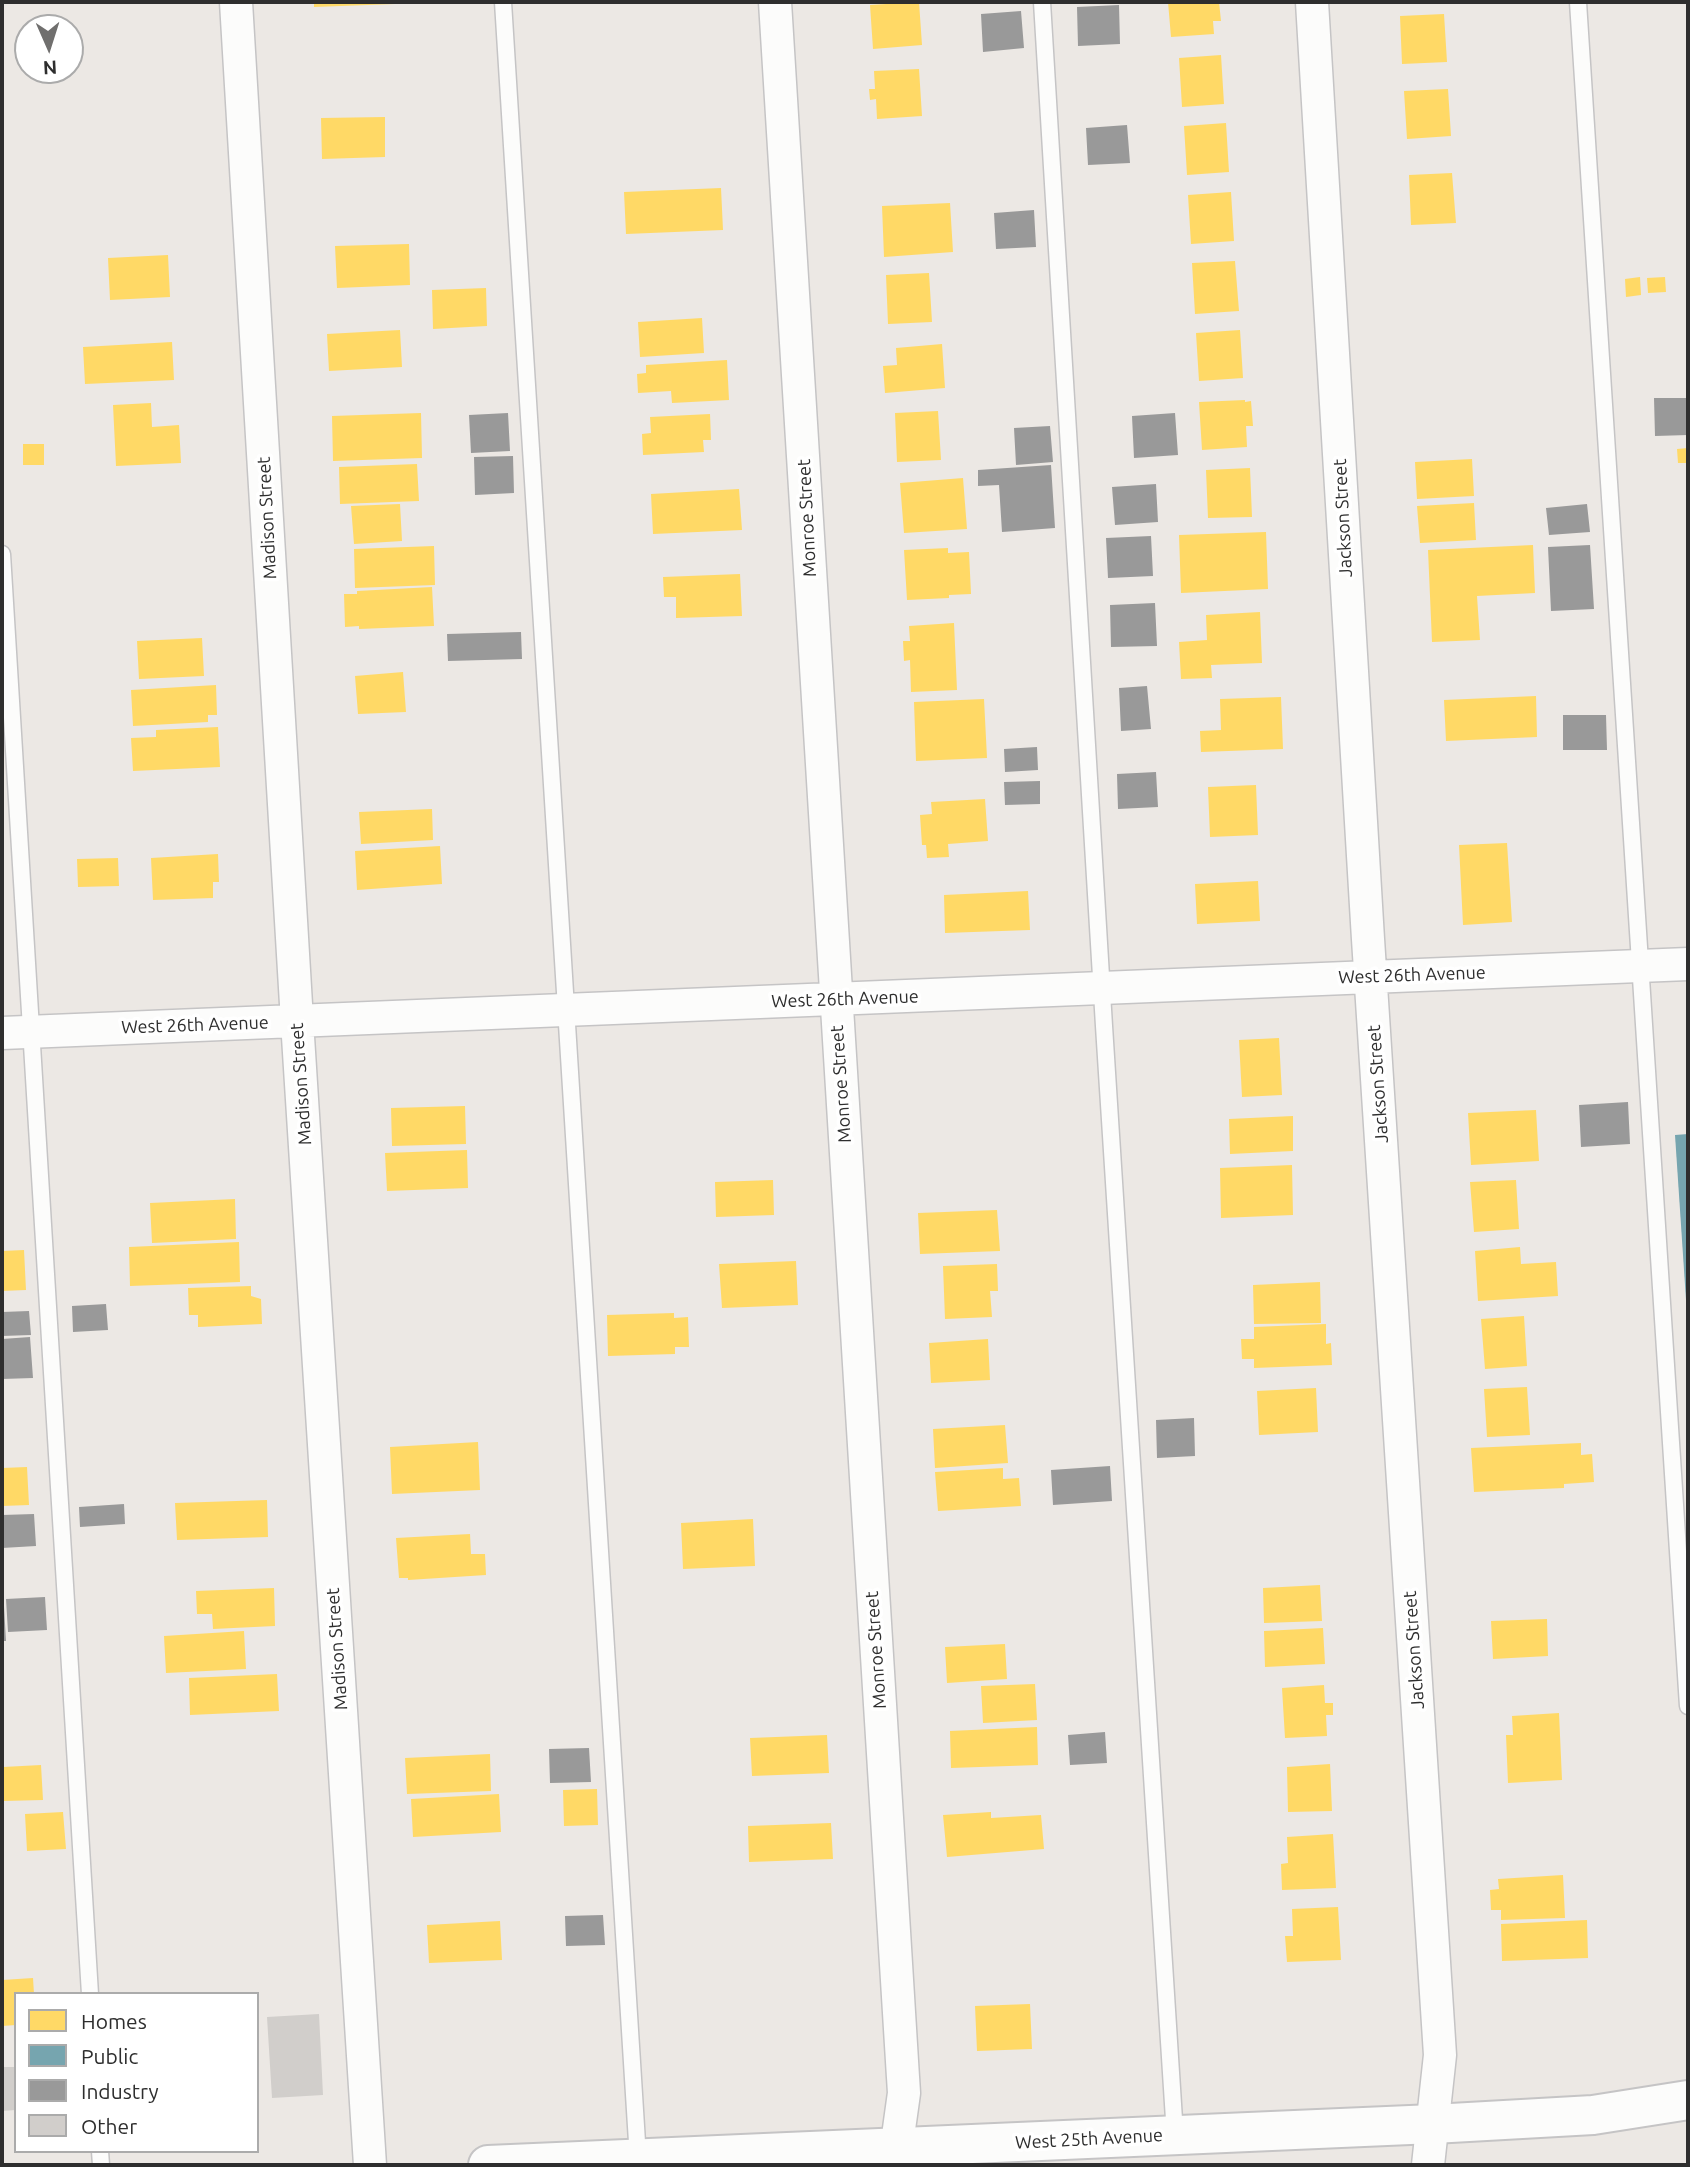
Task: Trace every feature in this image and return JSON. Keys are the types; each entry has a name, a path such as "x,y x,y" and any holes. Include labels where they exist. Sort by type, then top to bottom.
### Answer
{"street":[{"name":"Madison Street","path":"236,2 297,1021 370,2165"},
{"name":"Monroe Street","path":"775,2 904,2093 895,2156"},
{"name":"Jackson Street","path":"1312,2 1441,2061 1428,2165"},
{"name":"West 26th Avenue","path":"17,1033 1688,964"},
{"name":"West 25th Avenue","path":"488,2165 638,2159 895,2156 1175,2135 1593,2115 1688,2100"}],"lane":[{"path":"503,2 638,2159"},
{"path":"1042,2 1175,2135"},
{"path":"1578,2 1688,1706"},
{"path":"2,554 17,1033 90,1992"}],"building: Homes":[{"path":"314,2 395,2 395,4 314,7"},
{"path":"919,2 922,45 873,49 870,5"},
{"path":"1168,2 1219,2 1221,21 1213,21 1214,34 1171,37"},
{"path":"1444,14 1447,62 1402,64 1400,16"},
{"path":"1221,55 1224,104 1182,107 1179,58"},
{"path":"919,69 922,116 877,119 876,99 870,100 869,89 875,89 874,71"},
{"path":"1448,89 1451,136 1407,139 1404,91"},
{"path":"385,117 385,157 322,159 321,118"},
{"path":"1226,123 1229,172 1187,175 1184,126"},
{"path":"1452,173 1456,223 1411,225 1409,175"},
{"path":"721,188 723,230 626,234 624,192"},
{"path":"1231,192 1234,241 1191,244 1188,195"},
{"path":"950,203 953,252 884,257 882,206"},
{"path":"409,244 410,285 337,288 335,246"},
{"path":"168,255 170,297 110,300 108,258"},
{"path":"1235,261 1239,311 1195,314 1192,263"},
{"path":"929,273 932,322 888,324 886,275"},
{"path":"1640,277 1641,295 1626,297 1625,279"},
{"path":"1665,277 1666,292 1648,293 1647,278"},
{"path":"486,288 487,326 433,329 432,290"},
{"path":"702,318 704,353 640,357 638,322"},
{"path":"400,330 402,367 329,371 327,334"},
{"path":"1240,330 1243,378 1199,381 1196,333"},
{"path":"172,342 174,380 85,384 83,347"},
{"path":"942,344 945,388 885,393 883,366 897,365 896,348"},
{"path":"727,360 729,400 672,403 671,391 638,393 637,374 646,373 646,365"},
{"path":"1251,401 1253,426 1246,426 1247,447 1202,450 1199,402"},
{"path":"151,403 152,427 179,425 181,463 116,466 113,405"},
{"path":"938,411 941,460 897,462 895,413"},
{"path":"421,413 422,458 333,461 332,416"},
{"path":"710,414 711,440 703,440 704,452 643,455 642,434 651,433 650,417"},
{"path":"23,444 44,444 44,465 23,465"},
{"path":"1688,448 1688,463 1678,463 1677,449"},
{"path":"1472,459 1474,496 1417,499 1415,462"},
{"path":"417,464 419,501 340,504 339,467"},
{"path":"1250,468 1252,517 1208,518 1206,470"},
{"path":"963,478 967,529 904,533 900,483"},
{"path":"739,489 742,530 653,534 651,494"},
{"path":"1474,503 1476,540 1420,543 1417,506"},
{"path":"400,504 402,541 354,544 351,506"},
{"path":"1266,532 1268,589 1181,593 1179,535"},
{"path":"1533,545 1535,593 1477,596 1480,640 1432,642 1428,550"},
{"path":"434,546 435,585 355,588 354,549"},
{"path":"948,548 948,553 969,552 971,594 907,600 904,550"},
{"path":"740,574 742,616 676,618 676,597 664,597 663,577"},
{"path":"432,587 434,626 359,629 359,626 345,627 344,594"},
{"path":"1260,612 1262,663 1211,665 1212,678 1181,679 1179,642 1207,640 1206,615"},
{"path":"954,623 957,690 911,692 910,660 904,661 903,641 910,641 909,626"},
{"path":"202,638 204,676 139,679 137,641"},
{"path":"403,672 406,712 358,714 355,676"},
{"path":"216,685 217,715 208,715 208,722 133,726 131,690"},
{"path":"1536,696 1537,737 1446,741 1444,700"},
{"path":"1281,697 1283,749 1201,752 1200,731 1221,730 1220,699"},
{"path":"984,699 987,758 916,761 914,702"},
{"path":"218,727 220,767 133,771 131,738 156,737 156,730"},
{"path":"1256,785 1258,835 1210,837 1208,787"},
{"path":"985,799 988,841 948,844 949,857 927,858 926,845 922,845 920,815 932,814 931,802"},
{"path":"432,809 433,840 361,844 359,812"},
{"path":"1507,843 1512,922 1463,925 1459,845"},
{"path":"440,846 442,884 357,890 355,851"},
{"path":"218,854 219,882 213,882 213,898 153,900 151,858"},
{"path":"118,858 119,886 78,887 77,859"},
{"path":"1258,881 1260,921 1197,924 1195,884"},
{"path":"1028,891 1030,930 945,933 944,895"},
{"path":"1279,1038 1282,1095 1242,1097 1239,1040"},
{"path":"465,1106 466,1144 392,1146 391,1108"},
{"path":"1536,1110 1539,1161 1471,1165 1468,1113"},
{"path":"1293,1116 1293,1151 1230,1154 1229,1119"},
{"path":"467,1150 468,1188 387,1191 385,1153"},
{"path":"1292,1165 1293,1215 1221,1218 1220,1168"},
{"path":"773,1180 774,1215 716,1217 715,1182"},
{"path":"1516,1180 1519,1229 1474,1232 1470,1182"},
{"path":"235,1199 236,1239 152,1243 150,1203"},
{"path":"997,1210 1000,1251 920,1254 918,1213"},
{"path":"239,1242 240,1282 130,1286 129,1247"},
{"path":"1520,1247 1521,1264 1556,1262 1558,1296 1478,1301 1475,1251"},
{"path":"24,1250 26,1290 2,1291 2,1251"},
{"path":"796,1261 798,1305 722,1308 719,1264"},
{"path":"997,1264 998,1291 990,1291 992,1317 945,1319 943,1266"},
{"path":"1320,1282 1321,1323 1254,1324 1253,1285"},
{"path":"251,1286 251,1296 261,1299 262,1324 198,1327 198,1315 189,1315 188,1288"},
{"path":"674,1313 674,1318 688,1317 689,1347 675,1347 675,1354 608,1356 607,1315"},
{"path":"1524,1316 1527,1366 1485,1369 1481,1319"},
{"path":"1326,1324 1326,1344 1331,1343 1332,1365 1254,1368 1254,1359 1242,1359 1241,1339 1254,1339 1254,1327"},
{"path":"988,1339 990,1380 931,1383 929,1343"},
{"path":"1527,1387 1530,1435 1487,1437 1484,1389"},
{"path":"1316,1388 1318,1432 1259,1435 1257,1391"},
{"path":"1005,1425 1008,1463 935,1468 933,1429"},
{"path":"478,1442 480,1490 392,1494 390,1447"},
{"path":"1581,1443 1581,1455 1592,1454 1594,1482 1564,1484 1564,1488 1474,1492 1471,1448"},
{"path":"27,1467 29,1505 2,1506 2,1468"},
{"path":"1003,1468 1003,1479 1019,1478 1021,1506 938,1511 935,1472"},
{"path":"267,1500 268,1537 177,1540 175,1503"},
{"path":"753,1519 755,1566 683,1569 681,1523"},
{"path":"470,1534 471,1554 485,1554 486,1575 408,1580 399,1578 396,1538"},
{"path":"1320,1585 1322,1621 1264,1623 1263,1588"},
{"path":"274,1588 275,1626 213,1629 212,1614 197,1614 196,1591"},
{"path":"1547,1619 1548,1656 1493,1659 1491,1621"},
{"path":"1323,1628 1325,1664 1265,1667 1264,1631"},
{"path":"244,1631 246,1669 166,1673 164,1636"},
{"path":"1005,1644 1007,1679 947,1683 945,1647"},
{"path":"277,1674 279,1711 190,1715 189,1678"},
{"path":"1035,1684 1037,1720 983,1723 981,1686"},
{"path":"1324,1685 1325,1703 1333,1703 1333,1715 1326,1715 1327,1736 1285,1738 1282,1688"},
{"path":"1559,1713 1562,1780 1508,1783 1506,1735 1513,1735 1512,1716"},
{"path":"1037,1727 1038,1765 951,1768 950,1731"},
{"path":"827,1735 829,1773 752,1776 750,1738"},
{"path":"490,1754 491,1791 407,1794 405,1758"},
{"path":"1330,1764 1332,1811 1288,1812 1287,1767"},
{"path":"41,1765 43,1800 4,1801 2,1806 3,1767"},
{"path":"597,1789 598,1825 564,1826 563,1790"},
{"path":"499,1794 501,1832 413,1837 411,1799"},
{"path":"63,1812 66,1849 27,1851 25,1814"},
{"path":"991,1812 991,1818 1041,1815 1044,1849 947,1857 943,1815"},
{"path":"831,1823 833,1859 749,1862 748,1826"},
{"path":"1333,1834 1336,1888 1282,1890 1281,1864 1288,1863 1287,1837"},
{"path":"1563,1875 1565,1918 1501,1920 1501,1910 1491,1910 1490,1890 1499,1889 1498,1879"},
{"path":"1338,1907 1341,1960 1287,1962 1285,1936 1293,1936 1292,1909"},
{"path":"1587,1920 1588,1958 1502,1961 1501,1924"},
{"path":"500,1921 502,1960 429,1963 427,1925"},
{"path":"33,1978 34,1992 14,1992 14,2025 2,2026 2,1980"},
{"path":"1030,2004 1032,2049 977,2051 975,2006"}],"building: Public":[{"path":"1688,1134 1688,1300 1686,1300 1675,1135"}],"building: Industry":[{"path":"1119,5 1120,44 1078,46 1077,7"},
{"path":"1021,11 1024,48 983,52 981,14"},
{"path":"1127,125 1130,163 1088,165 1086,128"},
{"path":"1034,210 1036,247 996,249 994,213"},
{"path":"1654,398 1688,398 1688,435 1655,436"},
{"path":"508,413 510,451 471,453 469,415"},
{"path":"1175,413 1178,455 1134,458 1132,416"},
{"path":"1050,426 1053,462 1016,465 1014,428"},
{"path":"513,456 514,493 475,495 474,457"},
{"path":"1051,465 1055,528 1002,532 999,485 978,486 978,470"},
{"path":"1156,484 1158,522 1115,525 1112,487"},
{"path":"1587,504 1590,532 1549,535 1546,508"},
{"path":"1151,536 1153,576 1108,578 1106,538"},
{"path":"1590,545 1594,609 1551,611 1548,547"},
{"path":"1155,603 1157,646 1111,647 1110,605"},
{"path":"521,632 522,659 448,661 447,634"},
{"path":"1147,686 1151,729 1121,731 1119,688"},
{"path":"1563,715 1606,715 1607,750 1563,750"},
{"path":"1037,747 1038,770 1005,772 1004,749"},
{"path":"1156,772 1158,807 1118,809 1117,774"},
{"path":"1040,781 1040,804 1005,805 1004,782"},
{"path":"1628,1102 1630,1144 1581,1147 1579,1105"},
{"path":"106,1304 108,1330 73,1332 72,1306"},
{"path":"29,1311 31,1335 2,1336 2,1312"},
{"path":"30,1337 33,1378 2,1379 2,1339"},
{"path":"1194,1418 1195,1456 1157,1458 1156,1420"},
{"path":"1110,1466 1112,1501 1053,1505 1051,1470"},
{"path":"124,1504 125,1524 80,1527 79,1507"},
{"path":"34,1514 36,1546 2,1548 2,1515"},
{"path":"45,1597 47,1630 8,1632 6,1599"},
{"path":"4,1606 6,1641 2,1641"},
{"path":"1105,1732 1107,1763 1070,1765 1068,1735"},
{"path":"589,1748 591,1782 550,1783 549,1749"},
{"path":"603,1915 605,1945 566,1946 565,1916"}],"building: Other":[{"path":"319,2014 323,2095 272,2098 267,2017"},
{"path":"2,2067 14,2067 14,2110 2,2111"}]}
